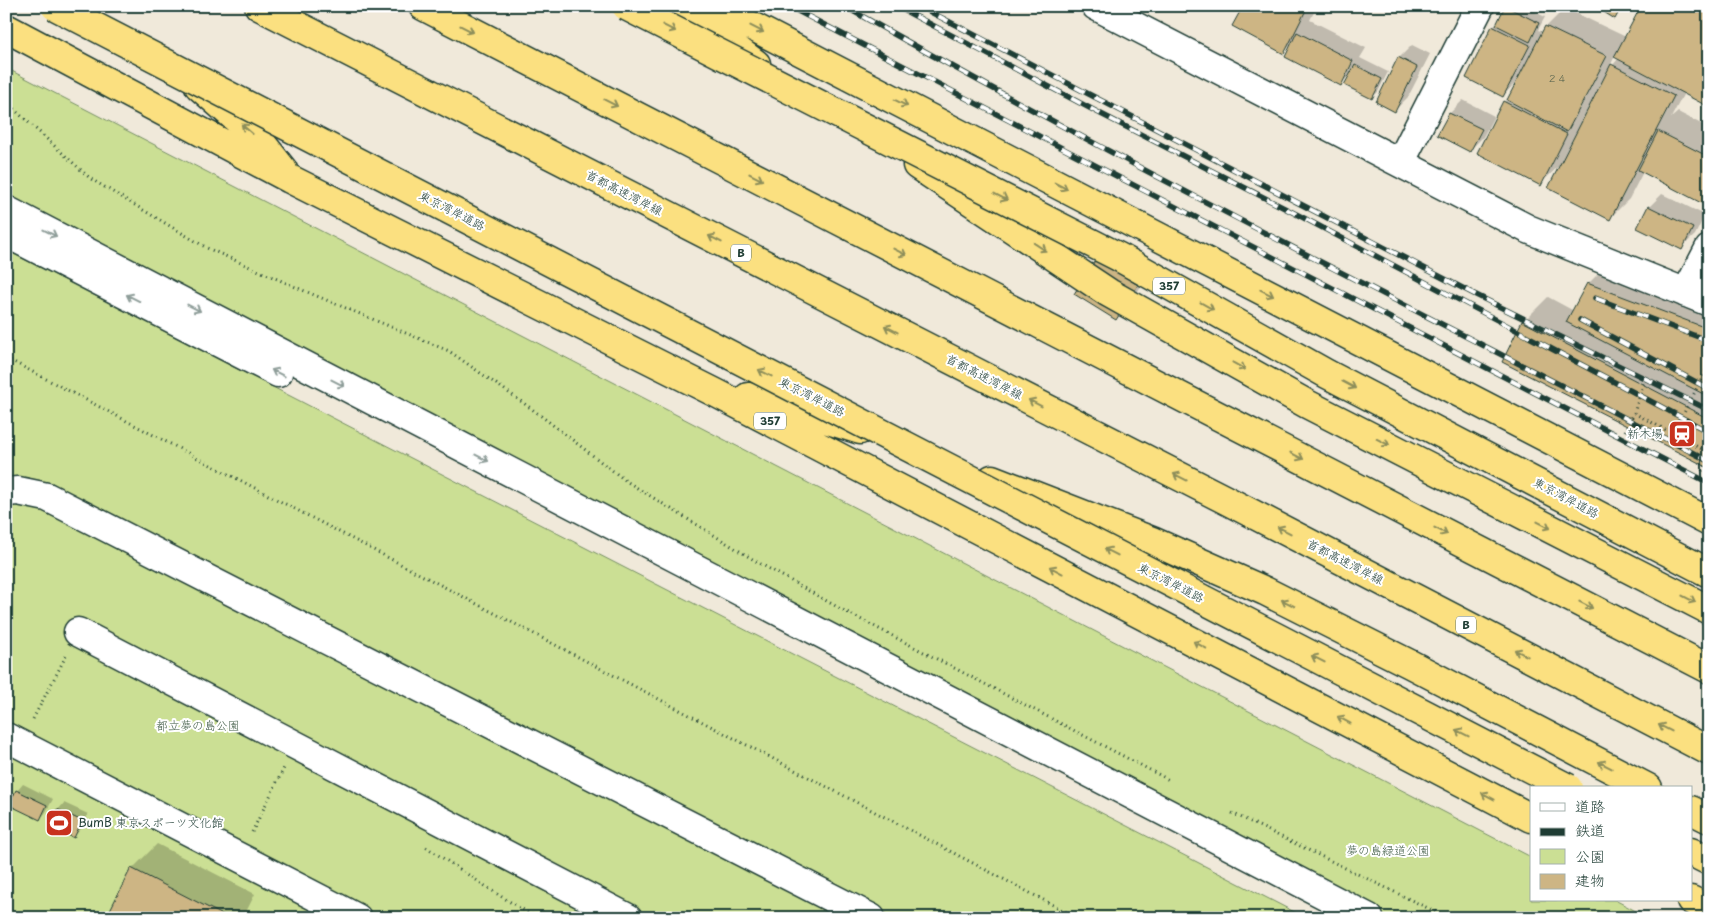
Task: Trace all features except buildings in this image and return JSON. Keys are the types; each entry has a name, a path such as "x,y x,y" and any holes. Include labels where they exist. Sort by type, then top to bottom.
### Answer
{"highway":[{"name":"東京湾岸道路","path":"56,6 1564,786"},
{"path":"76,6 174,64 256,136 290,179"},
{"name":"首都高速湾岸線","path":"258,6 1224,499 1709,750"},
{"path":"423,6 1709,669"},
{"name":"東京湾岸道路","path":"626,6 1119,257 1336,378 1709,573"},
{"path":"679,6 759,66 915,163 1110,293 1307,404 1709,610"},
{"path":"713,6 1709,522"},
{"name":"357","path":"6,28 290,179 716,393 1530,817"},
{"path":"716,393 757,398 872,434 1152,541 1265,591 1644,786"},
{"path":"1692,810 1709,819"},
{"path":"1692,852 1709,861"},
{"path":"1692,865 1709,871"},
{"path":"1692,900 1709,909"}],"street":[{"path":"1400,163 1480,6"},
{"path":"1108,9 1528,229 1698,297 1709,250"},
{"path":"6,210 1369,918"},
{"path":"6,233 1332,918"},
{"path":"6,475 871,918"},
{"path":"6,492 18,491 47,497"},
{"path":"78,632 628,918"},
{"path":"13,741 239,857 336,912"}],"path":[{"path":"6,102 91,179 207,248 449,351 532,409 626,481 759,563 840,609 1179,785"},
{"path":"6,358 1078,918"},
{"path":"1674,434 1709,365"},
{"path":"1625,431 1634,414 1644,382"},
{"path":"1634,414 1674,434 1709,455 1702,471"},
{"path":"13,741 78,632"},
{"path":"239,857 296,745"},
{"path":"1231,812 1451,918"}],"green space":[{"name":"夢の島緑道公園","path":"6,68 1530,856 1530,902 1619,902 1649,918 1384,918 6,203"},
{"name":"都立夢の島公園","path":"6,250 1306,918 6,918"}],"railway":[{"path":"788,6 1709,483"},
{"path":"844,6 1166,181 1709,461"},
{"path":"896,6 1302,217 1709,432"},
{"path":"919,6 1474,294 1709,410"},
{"path":"1595,298 1709,341"},
{"path":"1580,320 1709,389"}],"place":[{"name":"新木場","path":"1682,434"},
{"name":"BumB 東京スポーツ文化館","path":"59,823"}]}
